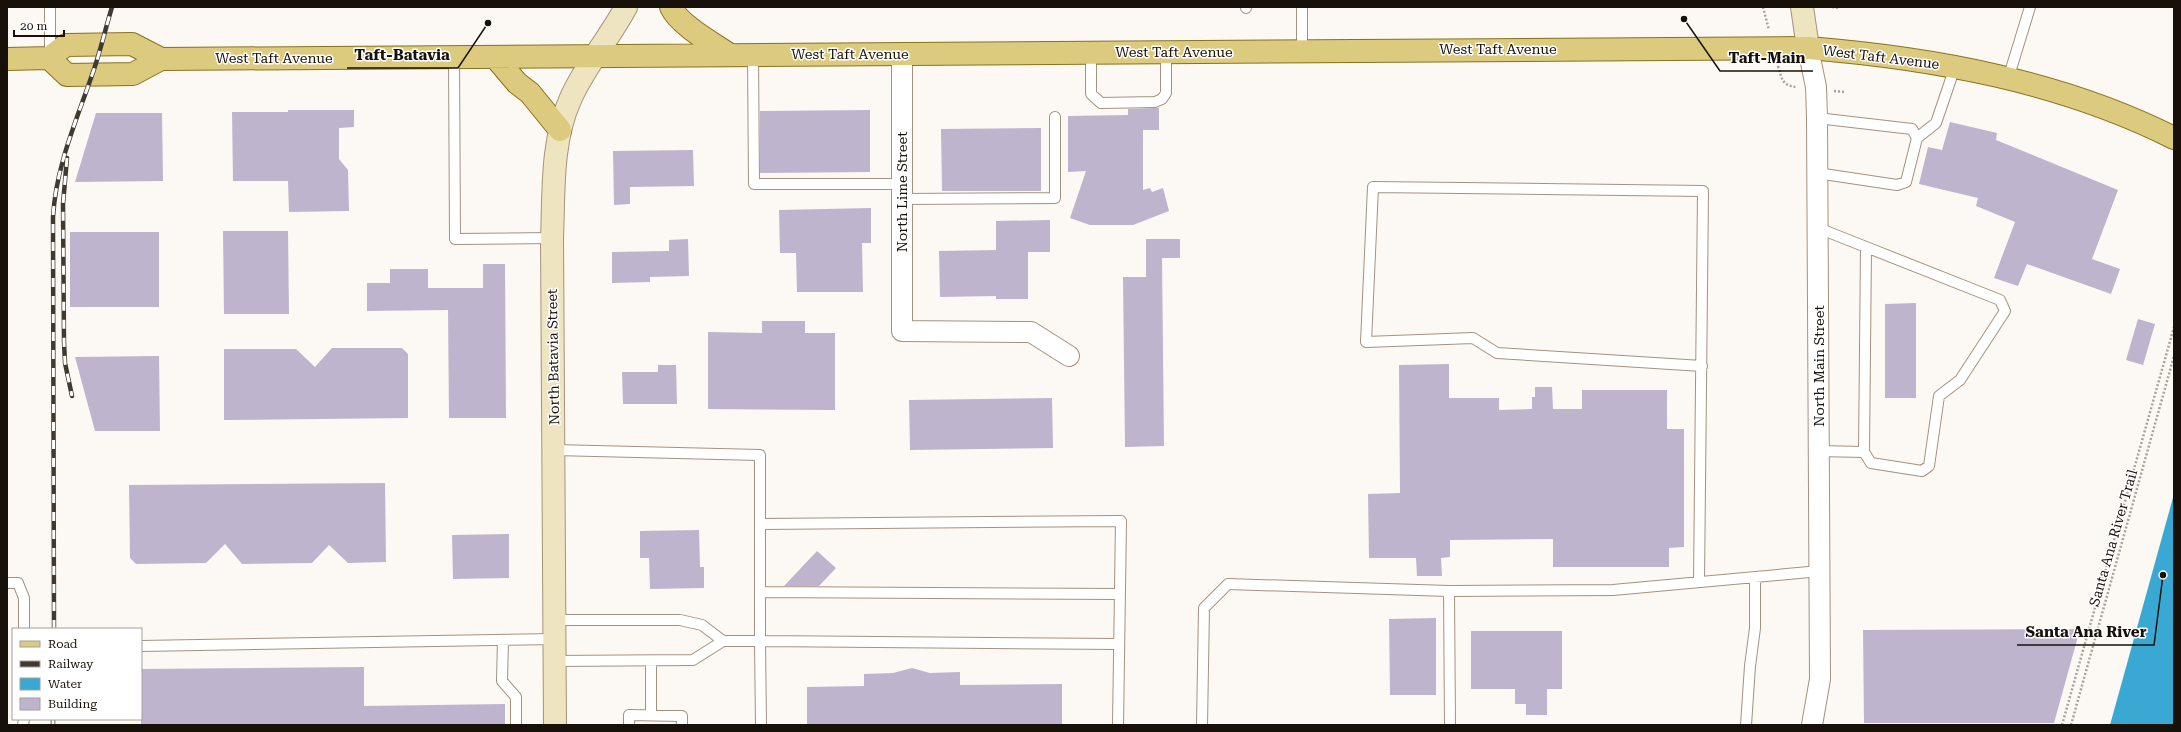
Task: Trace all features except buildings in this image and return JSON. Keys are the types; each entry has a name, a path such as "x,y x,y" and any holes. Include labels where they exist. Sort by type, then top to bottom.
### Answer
{"main road":[{"name":"North Batavia Street","path":"555,725 552,238 555,159 560,130 569,101 626,7"},
{"path":"671,7 673,13 684,22 730,55"},
{"name":"North Main Street","path":"1802,7 1808,48"},
{"name":"West Taft Avenue","path":"161,59 133,74 67,75 50,58 66,45 132,44 161,59 1808,48 1862,52 1955,67 2008,80 2077,99 2122,115 2174,138"},
{"path":"495,57 517,83 530,93 560,130"},
{"path":"7,59 50,58"}],"street":[{"name":"North Main Street","path":"1808,48 1816,87 1818,228 1820,679 1812,725"},
{"name":"North Lime Street","path":"902,54 902,331 1031,332 1068,356"}],"lane":[{"path":"50,7 50,58"},
{"path":"1302,7 1302,51"},
{"path":"2008,80 2030,7"},
{"path":"1091,52 1091,94 1100,103 1155,102 1162,99 1166,94 1166,52"},
{"path":"753,55 754,184 1055,198 1055,117"},
{"path":"454,57 455,239 552,238"},
{"path":"1817,173 1897,185 1906,182 1917,138 1936,123 1955,67"},
{"path":"1817,118 1912,129 1917,138"},
{"path":"1699,582 1702,366 1703,191 1373,187 1366,342 1473,338 1497,353 1702,366"},
{"path":"1818,228 2000,300 2005,311 1960,380 1939,396 1930,466 1922,471 1871,463 1864,452 1866,247"},
{"path":"554,450 760,455 761,725"},
{"path":"1819,451 1864,452"},
{"path":"760,524 1121,521 1118,725"},
{"path":"1202,725 1204,608 1228,584 1449,591 1613,590 1820,571"},
{"path":"1746,725 1750,666 1755,628 1756,577"},
{"path":"7,583 18,583 24,598 24,628"},
{"path":"1449,591 1450,725"},
{"path":"760,592 1120,594"},
{"path":"142,646 503,640 555,630 680,620 702,625 723,642"},
{"path":"503,640 502,681 516,697 516,725"},
{"path":"555,660 693,660 723,642 1119,644"},
{"path":"650,660 651,715"},
{"path":"629,725 629,715 682,716 682,725"}],"path":[{"path":"1832,7 1840,8"},
{"path":"2062,725 2174,327"},
{"name":"Santa Ana River Trail","path":"2071,725 2174,356"}],"water":[{"path":"2174,494 2174,725 2110,725"}],"railway":[{"path":"54,628 53,217 62,162 95,67 112,7"},
{"path":"67,158 63,204 64,342 65,363 72,396"},
{"path":"53,720 53,725"}],"place":[{"name":"Taft-Main","path":"1684,19"},
{"name":"Taft-Batavia","path":"488,23"},
{"name":"Santa Ana River","path":"2163,575"}]}
